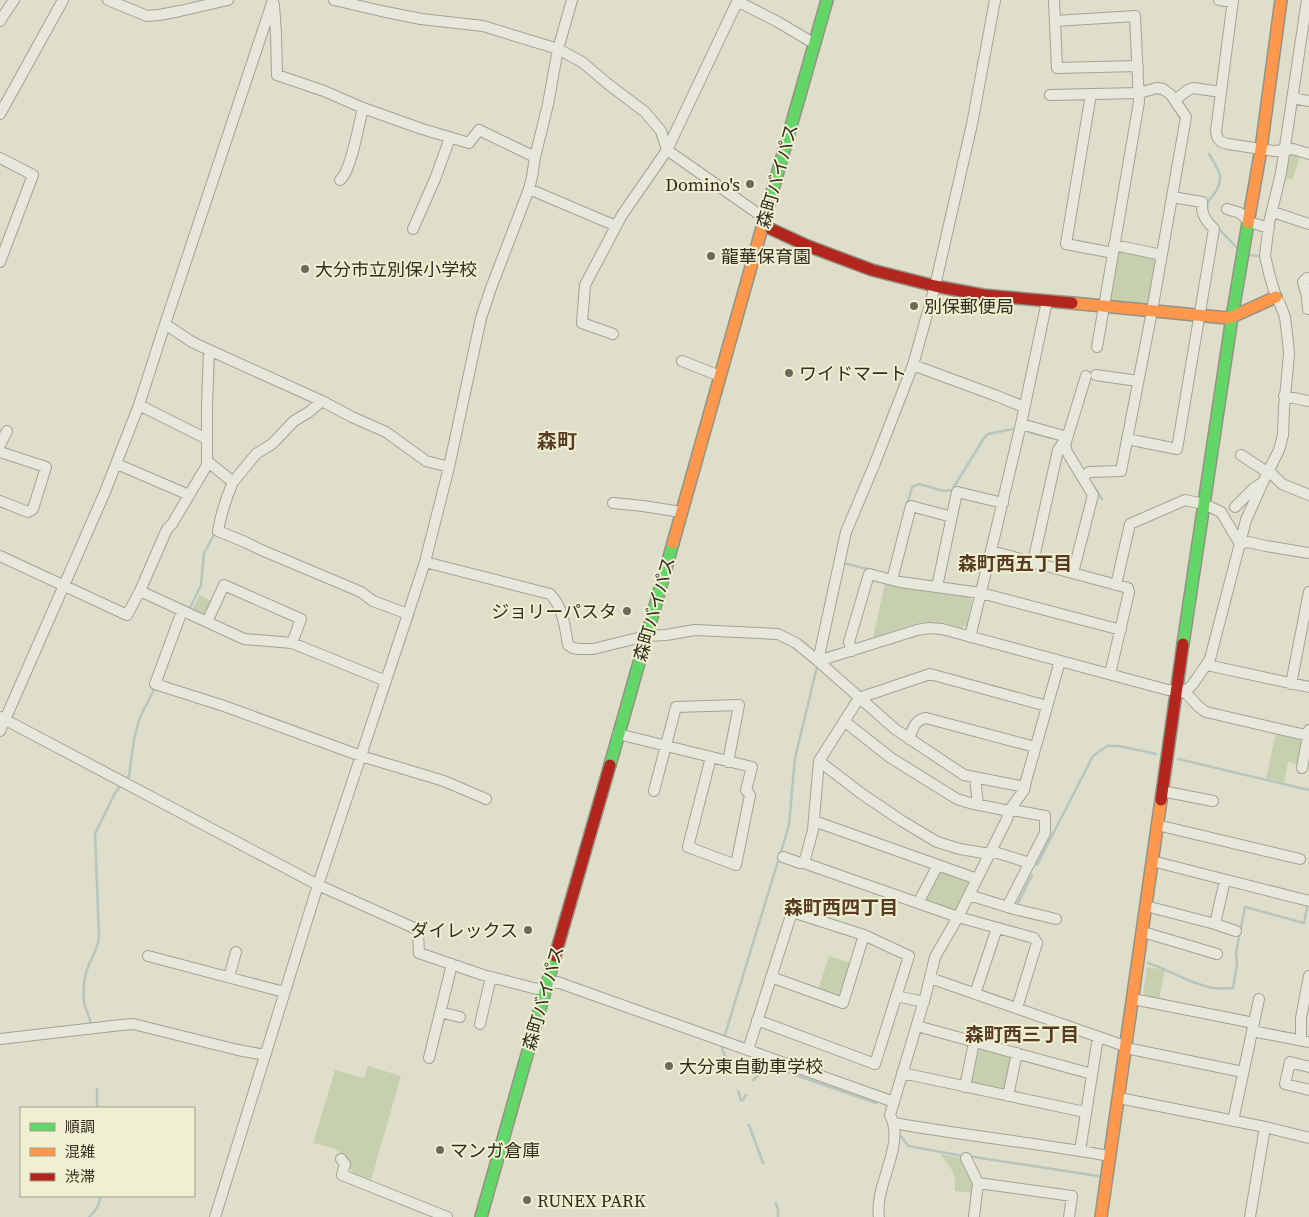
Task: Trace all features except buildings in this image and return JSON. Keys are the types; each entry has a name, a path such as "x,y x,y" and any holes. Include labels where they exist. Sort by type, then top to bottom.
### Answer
{"street":[{"path":"0,21 14,0"},
{"path":"0,114 64,0"},
{"path":"108,0 147,16 228,0"},
{"path":"273,0 277,75 324,91 363,108 469,144 479,130 534,157"},
{"path":"0,731 3,719 106,492 139,405 273,0"},
{"path":"334,0 420,19 483,26 558,49 582,62 645,112 661,130 667,150 760,215 768,225 808,246 872,270 935,286 983,295 1227,318 1276,297"},
{"path":"215,1217 318,885 425,562 449,467 481,318 529,189 534,157 548,104 558,49 572,0"},
{"path":"613,334 582,323 585,285 622,214 667,150 738,0 815,44"},
{"name":"森町バイパス","path":"481,1217 720,376 768,225 827,0"},
{"path":"818,661 846,532 873,470 912,364 935,286 972,124 995,0"},
{"path":"1054,0 1057,68 1138,66"},
{"path":"1220,0 1233,1 1216,131 1218,139 1228,144 1274,151 1293,149 1309,154"},
{"path":"1100,1217 1119,1098 1162,790 1179,691 1204,504 1232,317 1262,149 1282,0"},
{"path":"1179,691 1191,687 1206,665 1212,652 1246,520 1284,436 1284,396 1289,354 1288,342 1285,317 1276,297 1266,256 1268,228 1280,177 1307,0"},
{"path":"1055,21 1135,16 1139,102 1096,346"},
{"path":"1050,95 1139,93 1157,88 1163,89 1171,95 1186,117 1152,311 1121,471 1089,472 1088,474"},
{"path":"1175,100 1193,88 1221,92"},
{"path":"1091,94 1066,244 1162,254"},
{"path":"1292,98 1309,101"},
{"path":"340,180 344,177 348,167 363,108"},
{"path":"413,229 435,179 450,138"},
{"path":"0,262 33,175 1,161"},
{"path":"529,189 616,226"},
{"path":"1127,439 1177,449 1198,315 1214,229 1203,215 1202,202 1172,197"},
{"path":"1227,209 1240,213 1249,222 1268,228"},
{"path":"1273,212 1309,224"},
{"path":"1309,278 1306,278 1303,282 1309,310"},
{"path":"970,637 992,551 1047,301"},
{"path":"165,324 192,342 386,432 426,461 449,467"},
{"path":"0,556 127,615 167,529 172,524 207,465 209,350"},
{"path":"682,361 720,376"},
{"path":"912,364 1024,408"},
{"path":"1073,574 1093,495 1067,452 1065,446 1067,437 1091,375 1138,381"},
{"path":"1284,396 1308,400"},
{"path":"322,401 294,421 272,444 256,454 233,482 223,508 218,531 360,592 373,601 408,614"},
{"path":"139,405 207,439"},
{"path":"1021,424 1067,437"},
{"path":"0,445 7,431"},
{"path":"1033,562 1058,450 1067,437"},
{"path":"0,452 46,467 33,509 28,512 0,501"},
{"path":"1241,455 1264,470 1269,471 1282,484 1309,495"},
{"path":"206,461 233,482"},
{"path":"116,464 189,494"},
{"path":"1235,507 1254,488 1263,482"},
{"path":"936,587 958,492 1003,502"},
{"path":"1116,585 1130,524 1185,500 1204,504 1220,512 1240,544"},
{"path":"613,503 681,512"},
{"path":"892,580 912,506 952,517"},
{"path":"1240,544 1248,542 1309,552"},
{"path":"992,551 1128,588 1130,592 1110,674"},
{"path":"425,562 550,594 558,602 566,627 568,645 573,648 593,649 646,636 695,630 778,634 796,643 895,729 964,774 1024,787"},
{"path":"852,651 849,642 869,574 892,580 981,593 1121,630"},
{"path":"207,622 224,585 301,619 292,643"},
{"path":"140,590 244,639 292,643 386,681"},
{"path":"1291,684 1309,592"},
{"path":"182,611 155,684 224,706 361,756 444,781 486,799"},
{"path":"818,661 922,629 942,629 1168,690 1179,691 1188,695 1206,712 1309,733 1302,768"},
{"path":"879,1217 880,1199 894,1140 894,1123 890,1115 924,1002 935,957 958,917 1007,819 1009,811 1024,790 1060,661"},
{"path":"1206,665 1309,688"},
{"path":"804,863 813,830 819,761 859,698 930,674 1047,706"},
{"path":"654,791 676,707 739,704 728,762"},
{"path":"909,739 915,723 920,719 926,718 1035,747"},
{"path":"3,719 318,885 414,928 418,931 419,953 491,977 538,990 557,982 894,1102"},
{"path":"844,721 881,751 957,799 1009,811 1045,816 1045,833 1007,907"},
{"path":"618,734 711,757 752,768 746,790 750,795 736,865 688,847 711,757"},
{"path":"819,761 862,794 937,842 960,849 990,853 1030,863"},
{"path":"976,777 978,805"},
{"path":"1162,790 1213,801"},
{"path":"814,821 977,879"},
{"path":"1157,825 1199,839 1293,861"},
{"path":"783,857 958,917 1034,938 1037,943 1017,1008"},
{"path":"1152,861 1309,901"},
{"path":"918,903 938,865"},
{"path":"1215,924 1225,880"},
{"path":"969,895 1056,919"},
{"path":"1146,906 1236,931"},
{"path":"748,1050 757,1020 792,912 864,935 909,956 875,1064 757,1020"},
{"path":"975,994 997,928"},
{"path":"1143,932 1217,954"},
{"path":"771,977 843,1003 864,935"},
{"path":"229,977 236,952"},
{"path":"148,956 284,992"},
{"path":"429,1058 452,964"},
{"path":"1133,999 1305,1041 1301,1018 1307,997 1309,976"},
{"path":"480,1024 491,977"},
{"path":"930,978 1098,1036 1126,1048 1243,1072"},
{"path":"896,996 924,1002"},
{"path":"1233,1121 1259,999"},
{"path":"440,1012 460,1017"},
{"path":"0,1039 133,1024 265,1055"},
{"path":"917,1026 1092,1074"},
{"path":"1080,1151 1098,1036"},
{"path":"965,1087 974,1042"},
{"path":"1008,1096 1017,1053"},
{"path":"1309,1067 1290,1062 1285,1084 1309,1090"},
{"path":"902,1073 1085,1112"},
{"path":"1119,1098 1309,1138"},
{"path":"894,1123 941,1132 1110,1156"},
{"path":"1250,1217 1265,1128"},
{"path":"966,1158 978,1183 974,1217"},
{"path":"341,1159 345,1164 342,1175 447,1217"},
{"path":"978,1183 1072,1196 1069,1217"}],"green space":[{"path":"1293,154 1300,156 1292,180 1283,177 1288,156"},
{"path":"1121,250 1157,259 1149,304 1110,301 1117,252"},
{"path":"885,583 968,595 972,601 967,625 961,628 942,623 922,623 903,627 873,638"},
{"path":"199,595 211,601 206,613 202,614 192,610"},
{"path":"1276,733 1300,738 1303,744 1299,765 1288,762 1284,783 1266,778"},
{"path":"941,870 969,881 970,884 955,912 925,901 924,897"},
{"path":"829,956 851,963 842,993 836,996 818,990"},
{"path":"1147,967 1165,970 1159,999 1147,997 1143,993"},
{"path":"979,1047 1011,1056 1013,1059 1004,1090 973,1084 970,1080 976,1049"},
{"path":"368,1066 401,1076 371,1180 353,1175 347,1160 335,1149 313,1143 335,1070 364,1078"},
{"path":"941,1154 962,1158 974,1183 973,1193 955,1191 955,1180 952,1172"}],"waterway":[{"path":"1207,208 1220,183 1218,169 1209,154"},
{"path":"1218,228 1236,247"},
{"path":"1247,255 1263,256"},
{"path":"907,505 912,487 919,484 944,491 952,490 984,438 988,434 1013,429"},
{"path":"1029,432 1052,438"},
{"path":"1092,484 1102,499"},
{"path":"190,608 201,585 204,553 214,535"},
{"path":"844,563 871,570"},
{"path":"724,1038 789,825 795,758 817,667"},
{"path":"125,780 129,776 134,739 140,717 154,690"},
{"path":"1037,865 1093,756 1107,746 1119,746 1156,754"},
{"path":"1178,759 1309,790"},
{"path":"91,1025 85,1005 84,981 99,936 95,834 115,793 122,784"},
{"path":"1016,907 1032,875"},
{"path":"1148,963 1205,986 1233,988 1237,964 1236,953 1245,907 1304,923 1308,903"},
{"path":"723,1043 722,1048 730,1071"},
{"path":"753,1080 764,1072 778,1069 876,1103"},
{"path":"97,1089 97,1107"},
{"path":"738,1091 741,1100"},
{"path":"741,1100 746,1095"},
{"path":"749,1125 763,1163"},
{"path":"901,1136 908,1146 963,1156"},
{"path":"968,1156 1098,1176"},
{"path":"89,1217 97,1208 100,1197"},
{"path":"776,1203 778,1217"}],"traffic: fast":[{"path":"769,203 827,0"},
{"path":"1183,644 1248,223"},
{"path":"610,765 673,543"},
{"path":"481,1217 555,956"}],"traffic: slow":[{"path":"1248,223 1261,149 1281,0"},
{"path":"673,543 769,203"},
{"path":"1072,303 1227,318 1276,297"},
{"path":"1101,1217 1161,800"}],"traffic: jam":[{"path":"771,229 808,246 872,270 935,286 983,295 1072,303"},
{"path":"1161,800 1183,644"},
{"path":"555,956 610,765"}],"place":[{"name":"Domino's","path":"750,184"},
{"name":"龍華保育園","path":"711,256"},
{"name":"大分市立別保小学校","path":"305,269"},
{"name":"別保郵便局","path":"914,306"},
{"name":"ワイドマート","path":"789,373"},
{"name":"ジョリーパスタ","path":"627,611"},
{"name":"ダイレックス","path":"528,930"},
{"name":"大分東自動車学校","path":"669,1066"},
{"name":"マンガ倉庫","path":"440,1150"},
{"name":"RUNEX PARK","path":"527,1200"}],"district":[{"name":"森町","path":"557,441"},
{"name":"森町西五丁目","path":"1015,563"},
{"name":"森町西四丁目","path":"841,907"},
{"name":"森町西三丁目","path":"1022,1034"}]}
